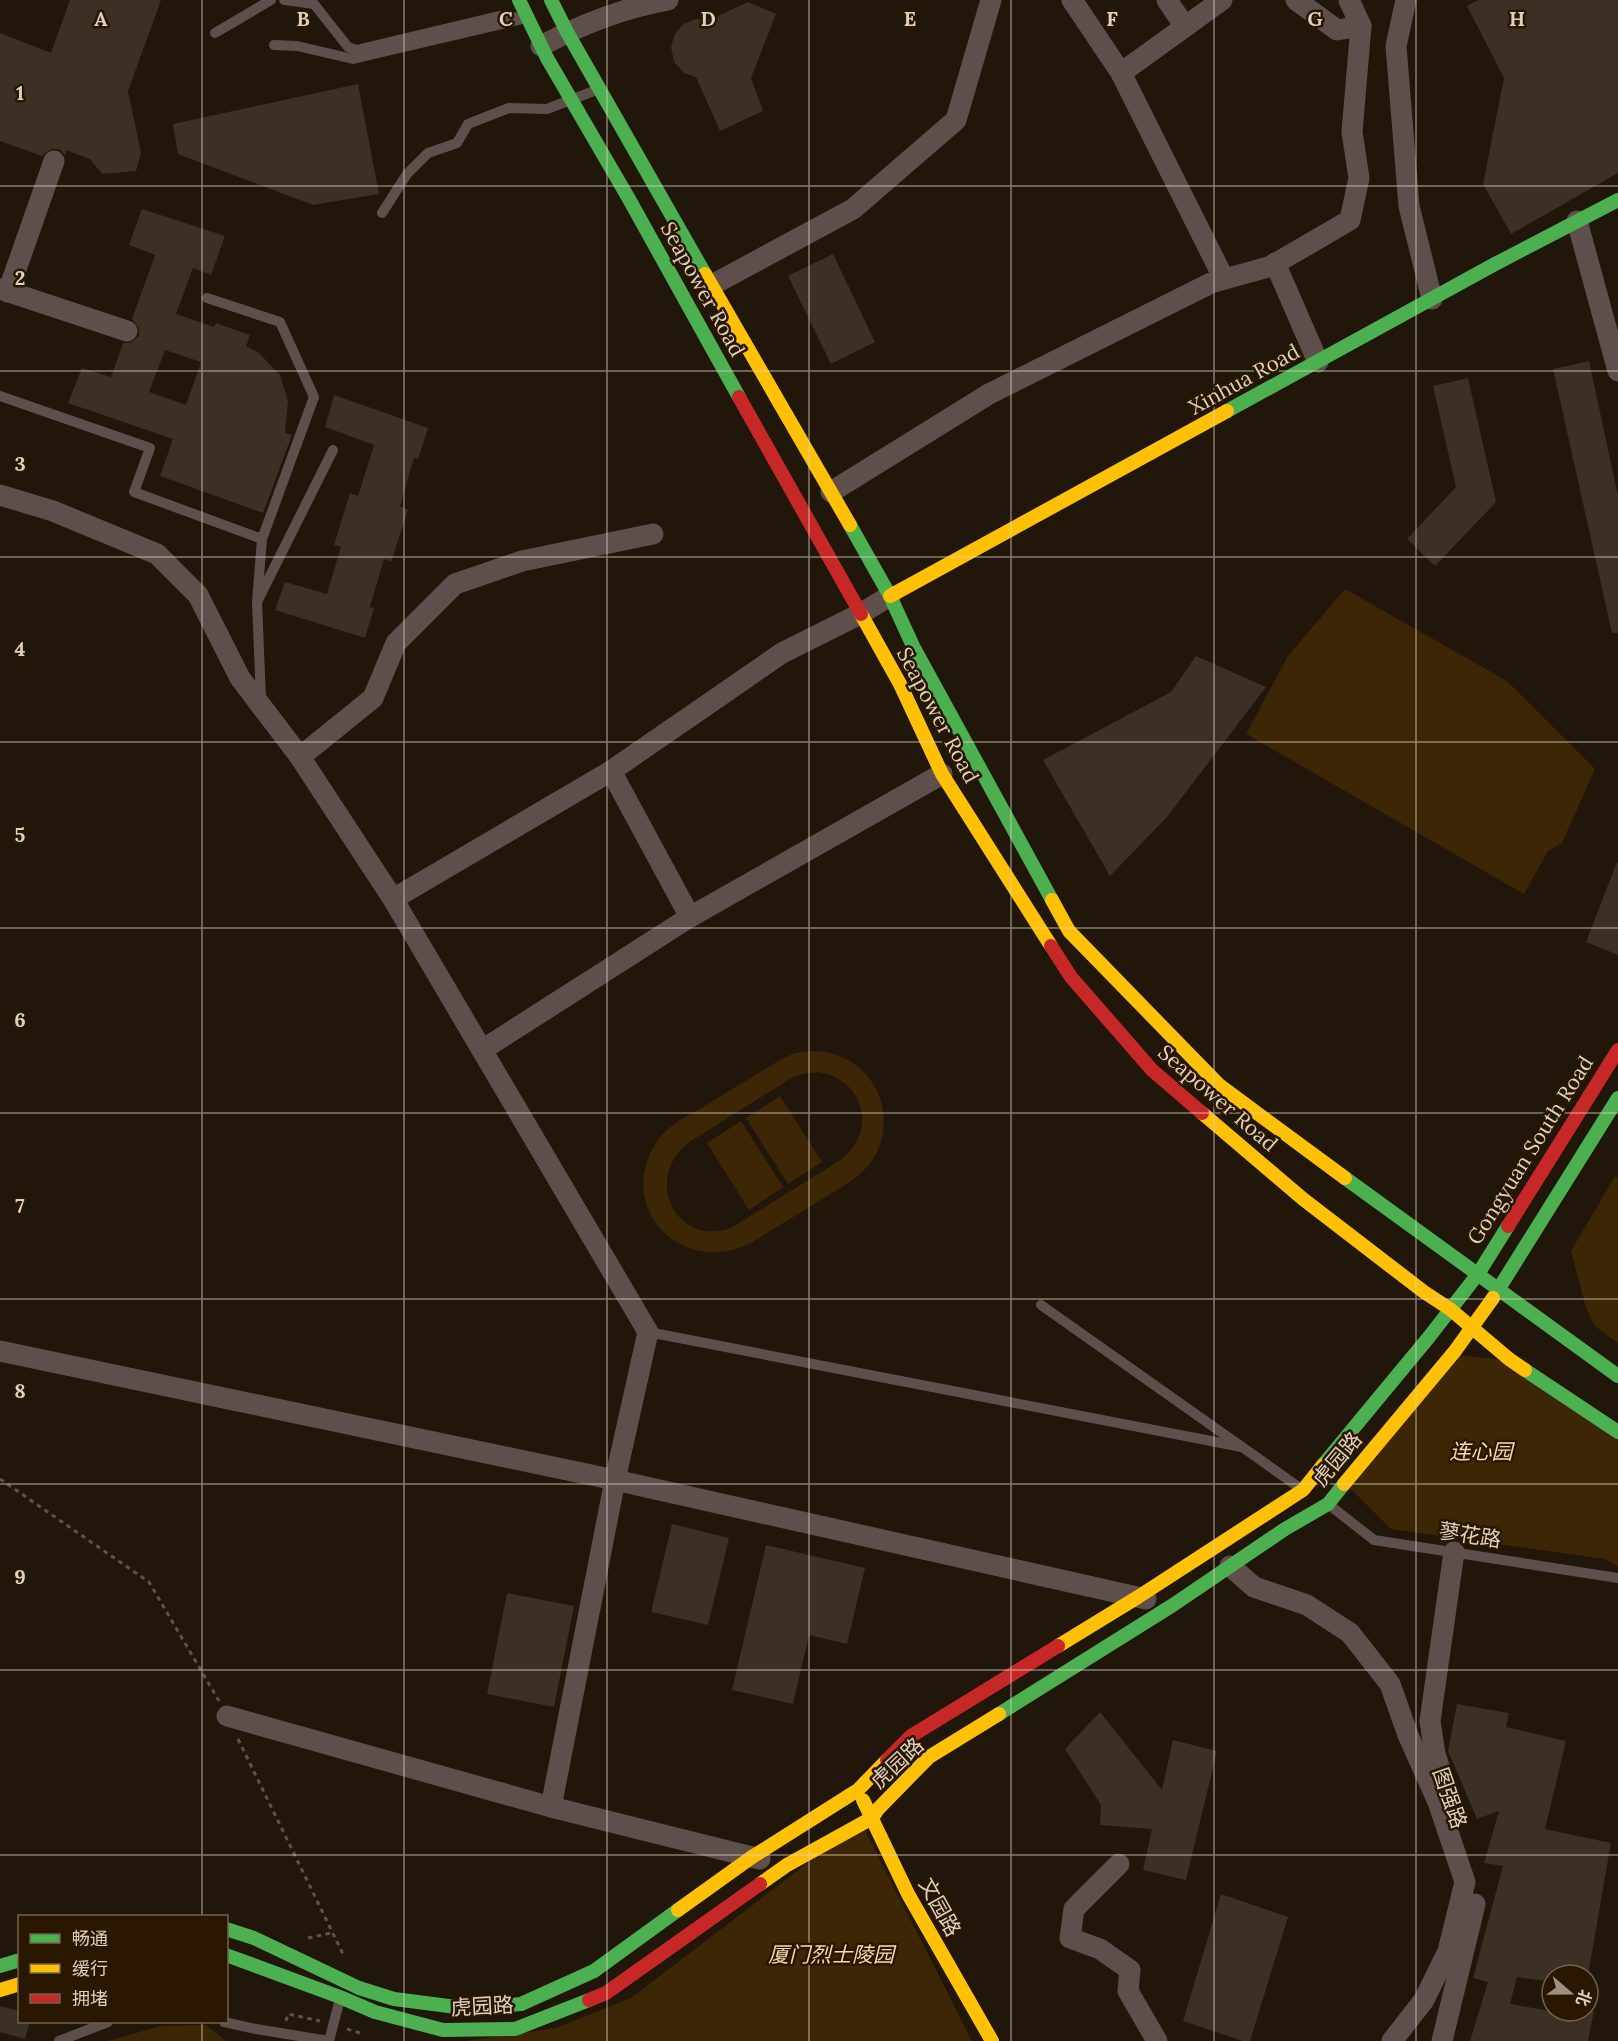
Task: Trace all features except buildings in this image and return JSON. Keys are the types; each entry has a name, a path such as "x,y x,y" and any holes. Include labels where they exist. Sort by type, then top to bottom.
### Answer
{"main road":[{"name":"Seapower Road","path":"519,0 543,11 567,32 890,596 913,646 1069,931 1219,1085 1618,1376"},
{"name":"Seapower Road","path":"543,11 541,46 900,684 942,774 1071,977 1152,1070 1303,1199 1424,1292 1450,1309 1509,1359 1618,1432"},
{"name":"Xinhua Road","path":"890,596 1432,299 1618,200"},
{"name":"Gongyuan South Road","path":"1478,1274 1618,1050"},
{"path":"1499,1290 1618,1098"},
{"name":"虎园路","path":"228,1930 254,1938 359,1988 394,1999 472,2009 521,2004 594,1971 752,1857 858,1790 911,1736 1138,1597 1303,1490 1430,1337 1478,1274"},
{"name":"虎园路","path":"228,1956 375,2012 443,2030 516,2029 606,1994 787,1865 872,1818 929,1757 1173,1605 1285,1529 1328,1504 1455,1351 1499,1290"},
{"name":"文园路","path":"858,1790 908,1894 992,2041"},
{"path":"0,1966 18,1960"},
{"path":"0,1990 18,1985"}],"street":[{"path":"541,46 567,32 650,3 668,0"},
{"path":"712,285 853,209 956,120 991,0"},
{"path":"1072,0 1121,73 1224,279"},
{"path":"1167,0 1185,27"},
{"path":"1121,73 1222,0"},
{"path":"1296,0 1337,30 1361,26"},
{"path":"831,492 989,394 1211,283 1275,263 1350,220 1359,178 1352,132 1361,26 1349,0"},
{"path":"1406,0 1396,46 1409,206 1432,299"},
{"path":"54,161 4,290 127,331"},
{"path":"1577,221 1618,371"},
{"path":"1275,263 1318,362"},
{"path":"0,495 53,512 157,554 198,596 240,678 300,757 393,898 648,1332 615,1480 551,1807"},
{"path":"300,757 374,698 396,643 455,584 522,561 653,534"},
{"path":"393,898 611,771 782,653 860,614 890,596"},
{"path":"611,771 690,917"},
{"path":"482,1050 690,917 942,774"},
{"path":"0,1351 615,1480 1173,1605"},
{"name":"图强路","path":"1442,2041 1475,1901 1473,1867 1435,1754 1430,1721 1454,1552"},
{"path":"1230,1566 1254,1587 1307,1605 1350,1633 1390,1684 1408,1735 1442,1812 1465,1882 1448,1951 1424,2000 1392,2041"},
{"path":"227,1716 551,1807 787,1865"},
{"path":"1119,1864 1074,1909 1070,1938 1100,1949 1130,1970 1128,1991 1157,2041"}],"lane":[{"path":"215,33 271,0"},
{"path":"284,0 314,4 348,47 356,50 499,16 543,11"},
{"path":"273,45 297,46 353,60 543,11"},
{"path":"382,213 407,174 428,153 458,143 468,124 509,108 547,109 599,89"},
{"path":"207,298 280,322 314,397 262,539 257,602 261,706"},
{"path":"0,396 150,448 134,492 262,539"},
{"path":"257,602 333,450"},
{"path":"1041,1305 1303,1490"},
{"path":"648,1332 1242,1447"},
{"name":"蓼花路","path":"1328,1504 1374,1540 1618,1578"},
{"path":"228,2023 329,2041 340,1997"},
{"path":"59,2041 105,2023"}],"path":[{"path":"0,1479 149,1582 227,1716 346,1960"},
{"path":"307,1939 332,1933"}],"green space":[{"path":"1345,589 1507,681 1595,769 1562,843 1548,851 1524,894 1246,734 1288,656"},
{"path":"809,1051 835,1054 856,1065 871,1081 881,1100 884,1122 880,1144 869,1165 850,1182 751,1243 726,1251 702,1251 680,1244 662,1230 650,1212 644,1191 645,1167 656,1143 680,1120 795,1053","holes":["818,1072 834,1077 847,1085 856,1096 861,1109 862,1123 859,1136 851,1149 839,1161 731,1228 712,1231 695,1228 681,1219 672,1206 667,1191 668,1174 675,1158 688,1143 790,1079 802,1074"]},
{"path":"780,1096 822,1162 788,1184 746,1118"},
{"path":"741,1121 783,1187 749,1210 707,1143"},
{"path":"1615,1176 1618,1178 1618,1343 1595,1326 1586,1308 1571,1251"},
{"name":"连心园","path":"1445,1354 1516,1361 1618,1439 1618,1567 1605,1559 1391,1529 1342,1480"},
{"name":"厦门烈士陵园","path":"861,1822 972,2041 466,2041 556,2028 631,1998"},
{"path":"206,2025 226,2041 108,2041 160,2026"}],"traffic: fast":[{"path":"519,0 547,58 629,199 739,397"},
{"path":"551,0 705,274"},
{"path":"1227,411 1495,264 1618,200"},
{"path":"850,525 890,596 913,646 1052,900"},
{"path":"1493,1298 1618,1098"},
{"path":"1345,1178 1618,1376"},
{"path":"1323,1465 1478,1274 1508,1226"},
{"path":"1525,1370 1618,1432"},
{"path":"999,1714 1173,1605 1285,1529 1328,1504 1344,1484"},
{"path":"228,1930 254,1938 359,1988 394,1999 472,2009 521,2004 594,1971 678,1910"},
{"path":"228,1956 375,2012 443,2030 515,2029 589,2000"},
{"path":"0,1966 18,1961"}],"traffic: slow":[{"path":"705,274 850,525"},
{"path":"890,596 1227,411"},
{"path":"861,614 900,684 942,774 1051,946"},
{"path":"1052,900 1069,931 1219,1085 1345,1178"},
{"path":"1202,1113 1303,1199 1424,1292 1450,1309 1525,1370"},
{"path":"1344,1484 1455,1351 1493,1298"},
{"path":"1058,1646 1303,1490 1323,1465"},
{"path":"760,1884 787,1865 872,1818 929,1757 999,1714"},
{"path":"678,1910 752,1857 858,1790 887,1760"},
{"path":"863,1800 908,1894 992,2041"},
{"path":"0,1990 18,1985"}],"traffic: jam":[{"path":"739,397 861,614"},
{"path":"1051,946 1071,977 1152,1070 1202,1113"},
{"path":"1508,1226 1618,1050"},
{"path":"887,1760 911,1736 1058,1646"},
{"path":"589,2000 606,1993 760,1884"}]}
